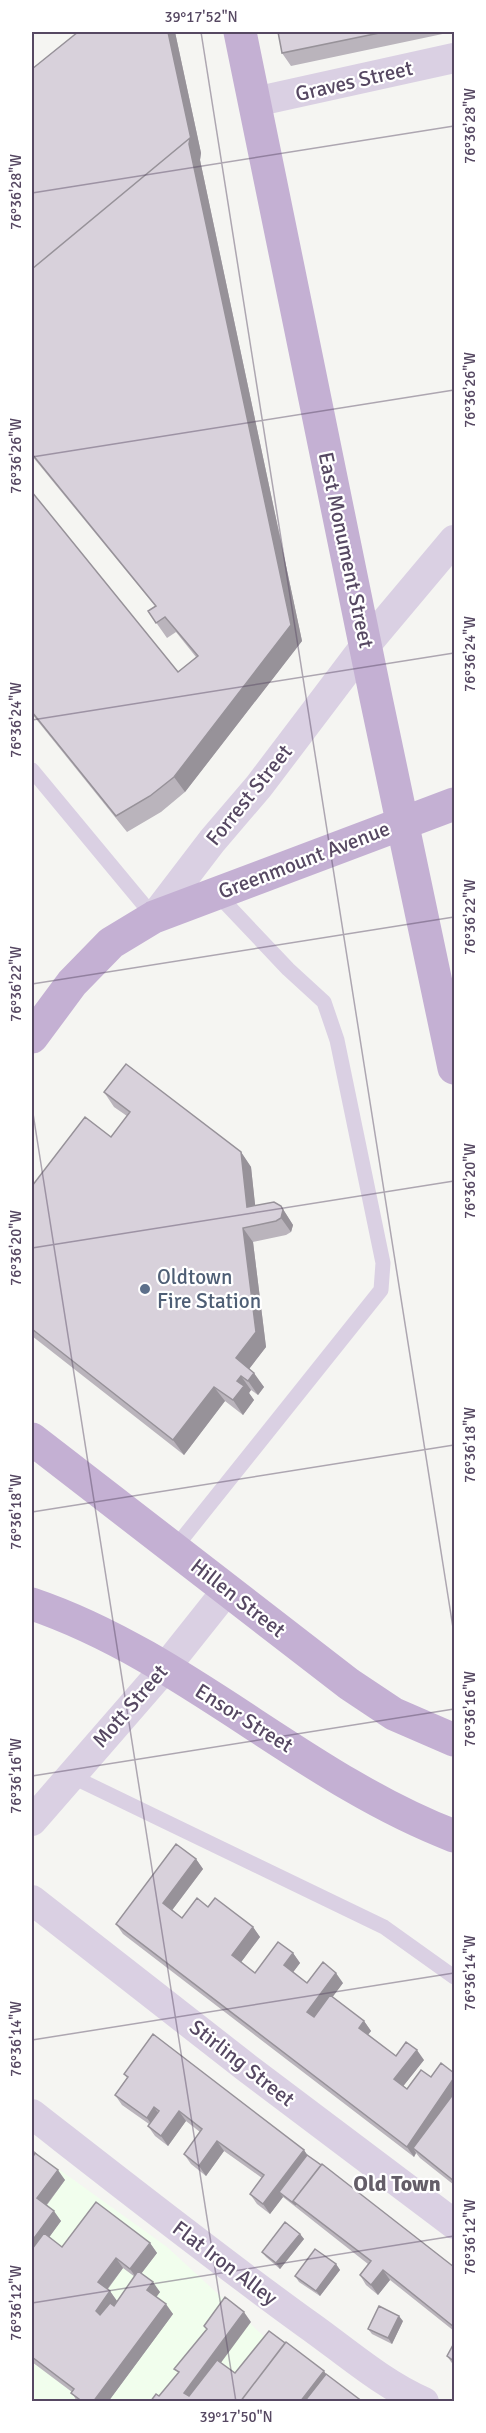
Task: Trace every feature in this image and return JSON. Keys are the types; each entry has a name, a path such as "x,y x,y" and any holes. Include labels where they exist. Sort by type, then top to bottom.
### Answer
{"main road":[{"name":"East Monument Street","path":"240,32 454,1068"},
{"name":"Greenmount Avenue","path":"153,918 454,804"},
{"name":"Forrest Street","path":"32,1037 72,983 111,943 153,918"},
{"name":"Hillen Street","path":"32,1439 349,1684 394,1714 454,1740"},
{"name":"Ensor Street","path":"32,1604 112,1637 372,1796 454,1836"}],"street":[{"name":"Graves Street","path":"254,102 454,58"},
{"name":"Forrest Street","path":"153,918 212,841 266,777 365,645 454,540"},
{"name":"Mott Street","path":"32,1821 69,1775 165,1668 227,1590"},
{"name":"Stirling Street","path":"32,1900 247,2068 454,2224"},
{"name":"Flat Iron Alley","path":"32,2114 229,2268 373,2371 409,2395 424,2402"}],"lane":[{"path":"32,770 153,918"},
{"path":"174,1549 381,1290 383,1263 337,1040 324,1002 288,969 217,894"},
{"path":"69,1775 384,1927 454,1977"}],"shaded area":[{"path":"32,2150 167,2247 334,2401 32,2401"}],"building":[{"path":"78,32 168,32 191,139 32,269 32,69"},
{"path":"278,32 384,32 282,53"},
{"path":"190,138 189,144 291,625 174,777 150,796 116,816 32,712 32,492 178,672 198,656 165,617 156,623 148,611 156,606 32,454 32,269"},
{"name":"Oldtown Fire Station","path":"126,1064 241,1152 247,1207 274,1202 283,1210 281,1218 276,1221 243,1228 256,1332 236,1358 254,1373 248,1381 241,1376 237,1381 244,1386 233,1400 214,1387 173,1440 32,1329 32,1186 85,1117 111,1137 130,1112 104,1092"},
{"path":"176,1844 196,1859 163,1903 182,1918 197,1898 208,1907 215,1898 253,1927 232,1955 255,1973 278,1942 293,1953 284,1965 307,1983 323,1962 336,1973 307,2012 314,2017 330,1995 364,2021 359,2028 396,2056 406,2042 417,2050 394,2079 407,2089 421,2070 431,2077 441,2063 454,2073 454,2078 407,2147 116,1924"},
{"path":"153,2034 304,2150 263,2204 250,2194 264,2175 217,2141 199,2166 184,2154 202,2129 179,2111 161,2136 148,2126 159,2111 154,2107 147,2118 115,2095 128,2077 124,2074"},
{"path":"454,2093 454,2181 413,2148"},
{"path":"35,2153 58,2170 37,2198 54,2211 32,2241 32,2158"},
{"path":"307,2155 321,2165 293,2201 296,2205 279,2192"},
{"path":"322,2164 454,2267 454,2327 383,2270 371,2285 360,2275 371,2261 293,2201"},
{"path":"96,2202 150,2243 130,2269 116,2258 98,2282 110,2291 96,2311 100,2315 110,2303 114,2306 138,2271 153,2282 147,2290 166,2304 93,2402 83,2402 71,2393 74,2389 32,2357 32,2249 44,2233 62,2247"},
{"path":"285,2222 300,2234 276,2263 262,2252"},
{"path":"315,2249 336,2264 316,2291 295,2276"},
{"path":"225,2297 244,2312 184,2393 189,2396 217,2360 235,2373 269,2331 285,2343 240,2402 150,2402 156,2394 159,2396 179,2372 174,2369 207,2329 204,2326"},
{"path":"379,2306 399,2316 388,2338 368,2329"},
{"path":"286,2342 324,2371 300,2402 240,2402"},
{"path":"454,2343 454,2361 447,2356"},
{"path":"326,2374 363,2402 304,2402"}],"place":[{"name":"Oldtown Fire Station","path":"145,1289"}],"district":[{"name":"Old Town","path":"397,2183"}]}
